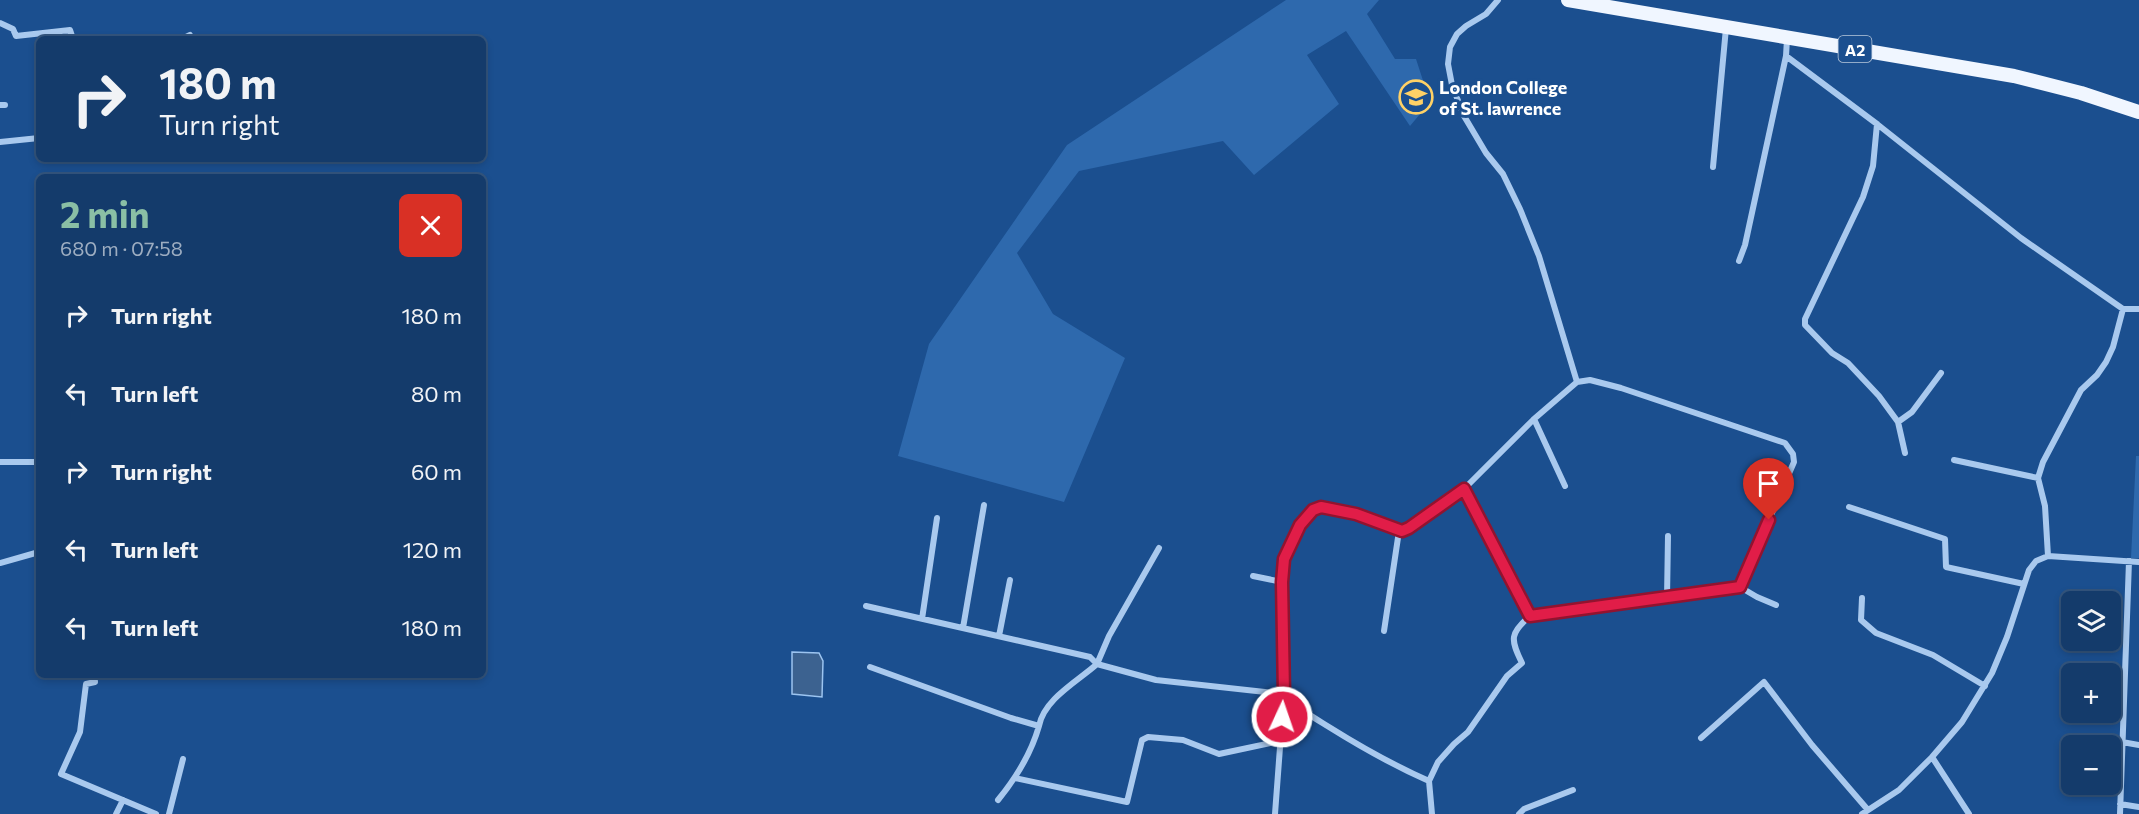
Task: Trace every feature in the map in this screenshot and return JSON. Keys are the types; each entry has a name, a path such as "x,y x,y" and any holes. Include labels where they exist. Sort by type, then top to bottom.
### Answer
{"main road":[{"name":"A2","path":"1568,0 2014,76 2081,93 2139,112"}],"street":[{"path":"1498,0 1486,14 1457,34 1450,47 1448,64 1452,85 1464,116 1486,153 1503,174 1521,209 1539,256 1577,382"},
{"path":"0,22 13,29 16,36 70,30 72,36"},
{"path":"1713,167 1726,28"},
{"path":"1739,261 1748,234 1786,56 1787,39"},
{"path":"1786,56 1877,124 2021,238 2123,309 2139,310"},
{"path":"1877,124 1873,166 1863,197 1805,318 1806,324 1832,353 1848,363 1879,396 1898,422 1905,453"},
{"path":"0,142 36,138"},
{"path":"2048,556 2045,506 2038,478 2043,462 2081,390 2097,375 2106,362 2113,347 2123,309"},
{"path":"1898,422 1912,412 1941,373"},
{"path":"1275,814 1284,694 1282,582 1284,559 1306,515 1313,510 1321,507 1356,514 1399,531 1409,528 1464,489 1534,419 1577,382 1590,380 1621,388 1785,443 1793,454 1794,462 1740,587"},
{"path":"1534,419 1565,486"},
{"path":"1954,460 2038,478"},
{"path":"0,462 35,462"},
{"path":"1464,489 1530,616"},
{"path":"963,628 984,505"},
{"path":"1849,507 1945,539 1946,567 2024,584"},
{"path":"922,619 937,518"},
{"path":"1384,631 1399,531"},
{"path":"1667,598 1668,536"},
{"path":"998,800 1015,778 1035,740 1041,716 1061,694 1097,663 1109,636 1159,548"},
{"path":"0,563 36,553"},
{"path":"1862,814 1899,790 1962,722 1985,686 2007,637 2029,570 2036,561 2048,556 2139,562"},
{"path":"2120,814 2128,561"},
{"path":"1252,576 1282,582"},
{"path":"999,636 1010,580"},
{"path":"1432,814 1429,781 1438,762 1468,732 1507,675 1522,663 1514,642 1514,632 1517,626 1530,616 1740,587 1776,604"},
{"path":"1862,598 1862,620 1876,633 1933,655 1985,686"},
{"path":"866,606 1090,657 1097,663 1156,680 1284,694 1295,706 1347,738 1406,771 1429,781"},
{"path":"870,667 1027,724 1039,726"},
{"path":"94,678 94,682 86,684 80,732 62,774 156,814"},
{"path":"1701,738 1764,682 1812,745 1868,810"},
{"path":"1015,778 1127,802 1143,740 1148,737 1183,740 1219,754 1280,741"},
{"path":"2122,742 2139,745"},
{"path":"1932,757 1969,814"},
{"path":"169,814 183,759"},
{"path":"1519,814 1524,809 1573,790"},
{"path":"116,814 123,800"},
{"path":"2120,804 2139,807"}],"shaded area":[{"path":"1286,0 1379,0 1367,14 1395,59 1416,59 1430,102 1410,126 1346,31 1307,55 1339,104 1254,175 1223,141 1079,171 1017,253 1053,314 1125,358 1064,502 898,456 929,344 1067,145"},
{"path":"2136,456 2139,456 2139,558 2131,558"},
{"path":"792,652 819,653 823,661 822,697 792,694"}],"place":[{"name":"London College of St. lawrence","path":"1416,97"}],"route":[{"path":"1282,717 1284,559 1300,525 1306,515 1313,510 1321,507 1356,514 1402,531 1464,489 1530,616 1740,587 1769,520"}]}
